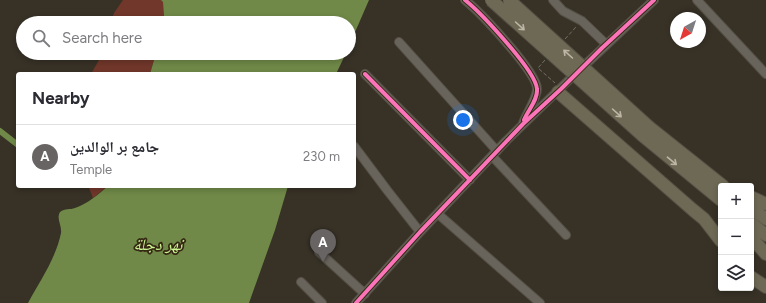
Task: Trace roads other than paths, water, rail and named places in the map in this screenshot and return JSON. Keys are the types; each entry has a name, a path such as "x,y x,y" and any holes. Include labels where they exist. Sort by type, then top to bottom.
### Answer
{"highway":[{"path":"491,0 646,131 719,183"},
{"path":"509,0 718,202"},
{"path":"559,90 699,215 718,237"},
{"path":"707,174 724,183"},
{"path":"702,186 718,198"},
{"path":"754,198 766,204"},
{"path":"754,210 766,219"},
{"path":"754,225 766,235"},
{"path":"754,240 766,254"},
{"path":"754,279 766,287"}],"street":[{"path":"465,0 498,32 536,81 536,95 523,124"},
{"path":"553,0 563,11 582,21 606,44"},
{"path":"586,64 654,0"},
{"path":"697,0 766,74"},
{"path":"399,42 566,235"},
{"path":"365,74 470,180"},
{"path":"356,303 420,232 495,153 572,77"},
{"path":"356,149 386,190 420,232"},
{"path":"438,214 540,303"},
{"path":"319,252 365,294"},
{"path":"301,282 322,303"}],"water":[{"path":"161,0 369,0 356,30 356,16 164,16 163,2"},
{"path":"154,60 343,60 337,72 151,72"},
{"name":"نهر دجلة","path":"106,188 287,188 275,230 249,303 28,303 47,269 59,242 61,233 59,217 60,212 84,204"}],"waterway":[{"path":"0,131 16,143"}],"place":[{"name":"جامع بر الوالدين","path":"323,262"}]}
